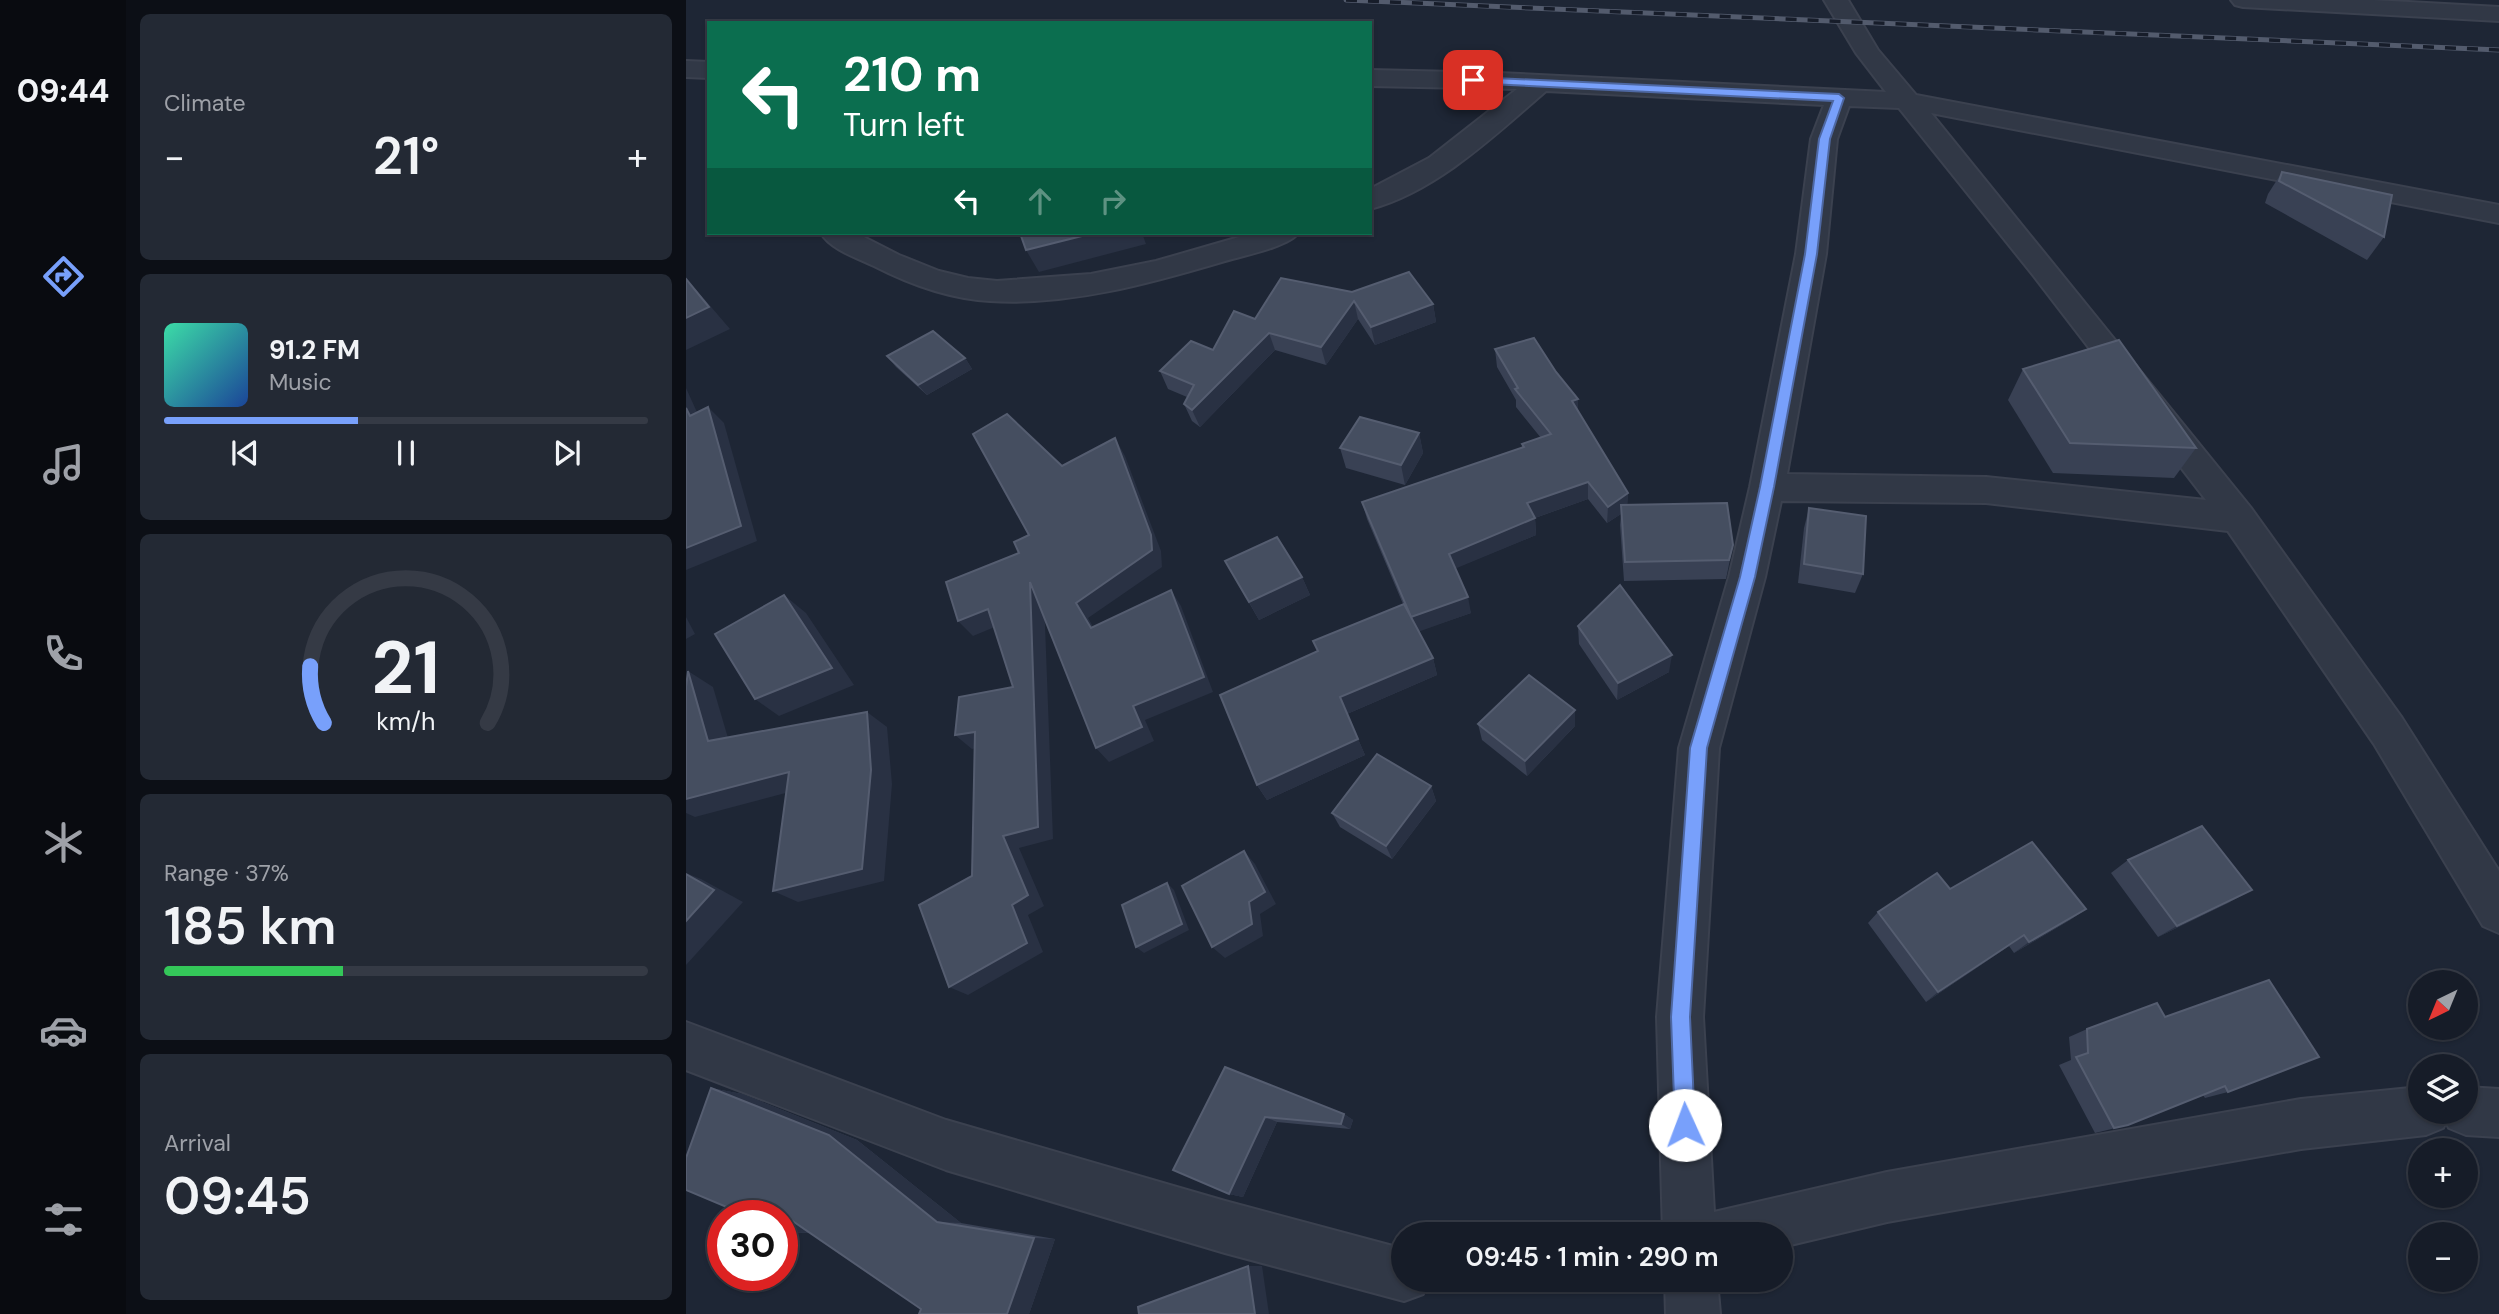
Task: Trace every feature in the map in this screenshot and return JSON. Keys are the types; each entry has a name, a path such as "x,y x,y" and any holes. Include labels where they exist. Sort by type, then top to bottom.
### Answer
{"street":[{"path":"1836,0 1868,53 2043,268 2239,518 2388,731 2499,911"},
{"path":"2243,0 2499,13"},
{"path":"686,69 707,69"},
{"path":"1372,78 1541,83 1907,101 2499,214"},
{"path":"1372,199 1391,192 1458,153 1541,83"},
{"path":"1689,1222 1680,1017 1699,748 1747,577 1767,487 1811,254 1824,139 1839,98"},
{"path":"838,235 858,247 918,274 988,291 1066,289 1182,265 1278,235"},
{"path":"1767,487 1986,490 2239,518"},
{"path":"686,1046 946,1145 1225,1227 1391,1272"},
{"path":"2478,1112 2499,1113"},
{"path":"1776,1222 1887,1197 2301,1124 2408,1113"},
{"path":"1692,1292 1693,1314"}],"building":[{"path":"2282,172 2392,195 2384,237 2279,181"},
{"path":"1021,235 1086,235 1026,250"},
{"path":"1409,272 1433,304 1371,327 1354,301 1321,347 1269,333 1192,410 1184,404 1194,385 1160,371 1191,341 1213,350 1234,311 1255,319 1281,278 1352,292"},
{"path":"686,279 709,307 686,318"},
{"path":"933,331 965,358 918,385 887,356"},
{"path":"1534,338 1578,399 1572,401 1628,493 1608,507 1588,482 1527,503 1535,518 1449,554 1468,597 1411,617 1362,502 1524,447 1522,444 1551,434 1515,389 1518,388 1495,349"},
{"path":"2119,340 2196,448 2070,443 2023,369"},
{"path":"708,407 741,526 686,548 686,408 690,416"},
{"path":"1007,414 1062,466 1115,438 1151,535 1152,550 1076,603 1091,628 1171,590 1204,677 1133,706 1142,727 1096,748 1030,582 1038,827 1003,836 1028,895 1012,905 1027,943 949,987 919,905 972,876 975,732 955,735 959,697 1013,687 988,609 958,621 946,582 1019,553 1014,542 1029,535 973,434"},
{"path":"1360,417 1419,433 1401,465 1340,448"},
{"path":"1727,503 1733,545 1729,560 1625,562 1621,505"},
{"path":"1809,508 1866,516 1863,574 1804,564"},
{"path":"1277,537 1302,577 1249,602 1225,561"},
{"path":"1620,585 1672,655 1618,683 1578,626"},
{"path":"784,595 832,668 755,699 715,634"},
{"path":"1404,604 1433,658 1340,697 1358,739 1257,785 1220,695 1318,651 1313,641"},
{"path":"688,671 708,741 867,712 871,770 862,869 773,891 789,772 686,799"},
{"path":"1529,675 1575,710 1525,761 1478,724"},
{"path":"1377,754 1431,786 1386,846 1332,813"},
{"path":"2202,826 2252,890 2177,926 2128,860"},
{"path":"2032,842 2086,909 2029,942 2024,935 1938,992 1878,912 1937,873 1950,889"},
{"path":"1244,851 1265,892 1249,902 1252,924 1212,947 1182,886"},
{"path":"686,874 714,890 686,921"},
{"path":"1167,883 1182,924 1136,947 1122,905"},
{"path":"2269,980 2319,1057 2228,1092 2225,1086 2128,1125 2114,1128 2076,1057 2088,1053 2087,1029 2157,1003 2165,1017"},
{"path":"1225,1067 1344,1114 1341,1124 1265,1117 1229,1194 1173,1170"},
{"path":"711,1088 829,1135 937,1222 1034,1238 1007,1314 919,1314 921,1309 798,1225 798,1200 710,1200 686,1190 686,1158"},
{"path":"1248,1266 1255,1314 1139,1314 1138,1307"}],"railway":[{"path":"1346,0 2499,50"}],"route":[{"path":"1473,80 1839,98 1824,139 1811,254 1767,487 1747,577 1699,748 1680,1017 1685,1125"}]}
